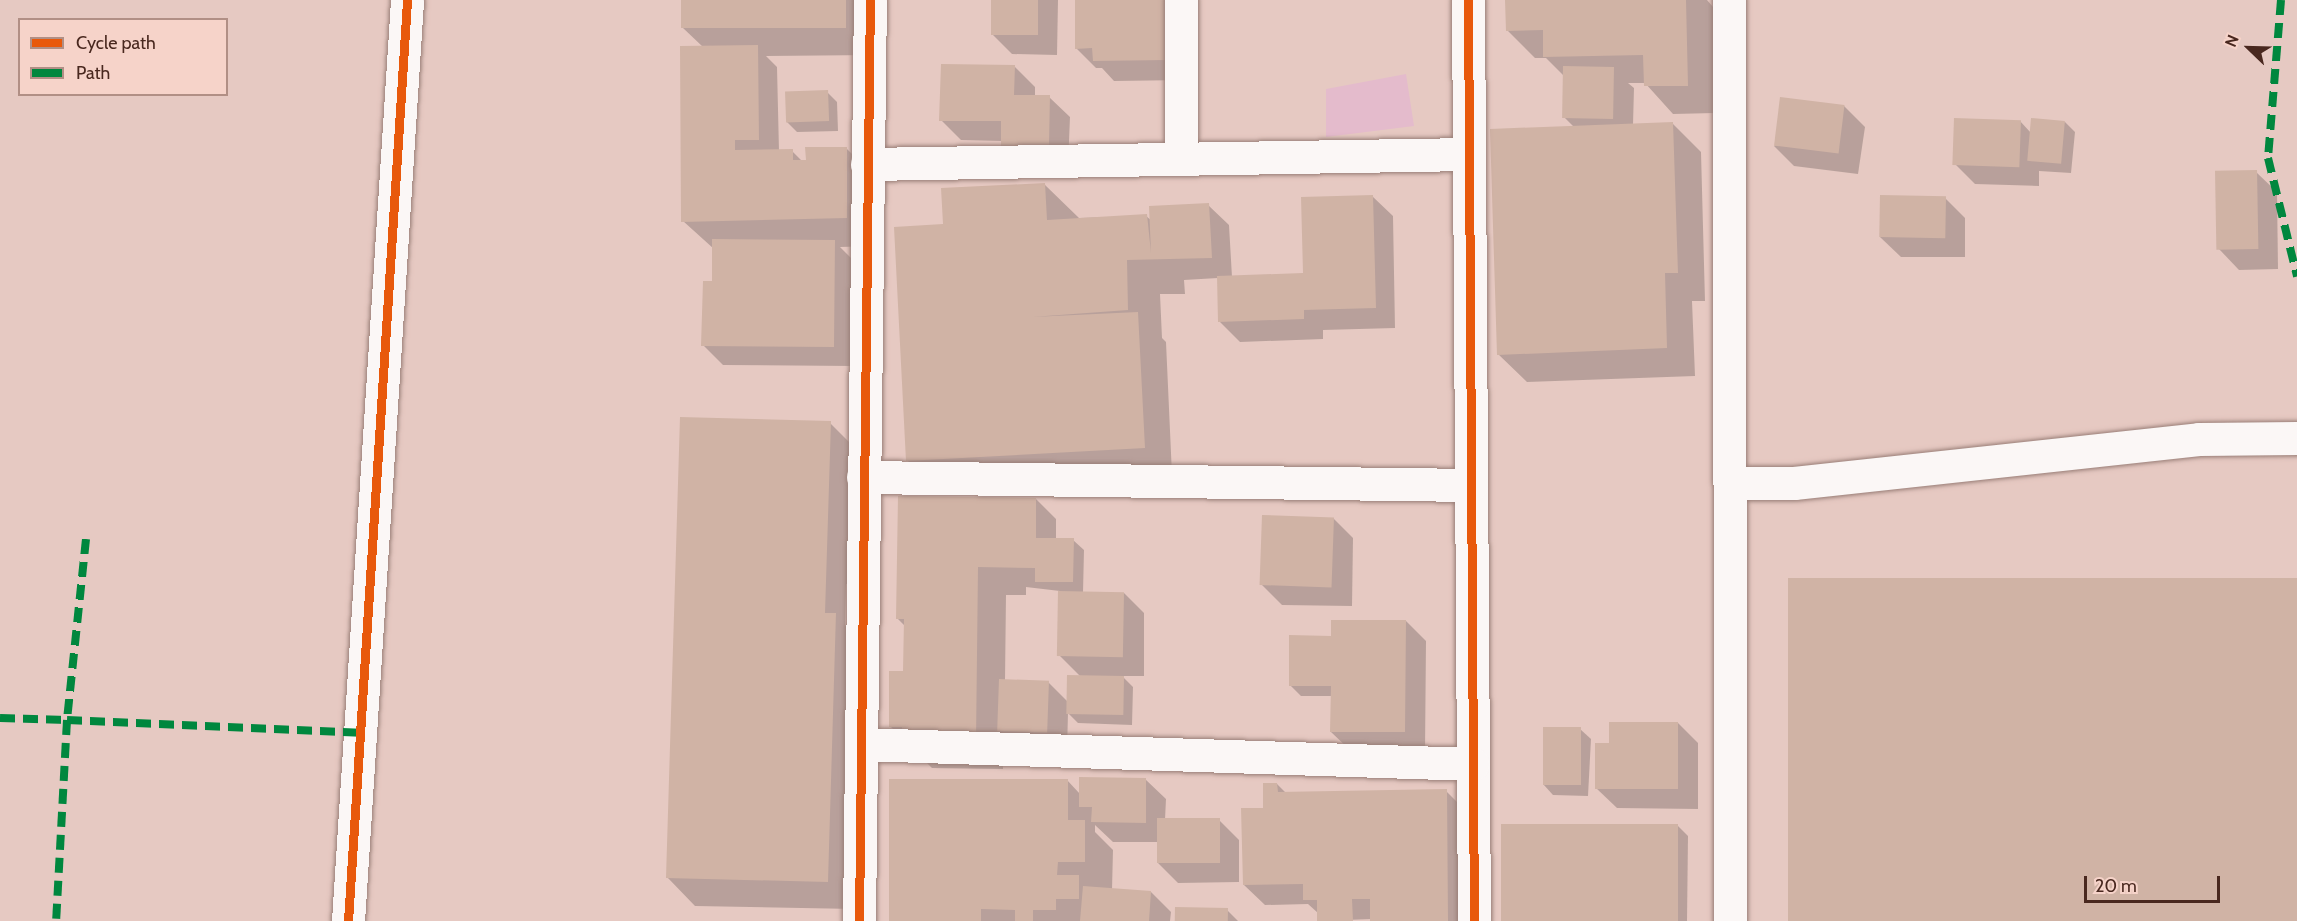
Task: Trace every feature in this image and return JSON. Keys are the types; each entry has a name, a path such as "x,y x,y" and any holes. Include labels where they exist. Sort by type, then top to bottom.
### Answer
{"street":[{"path":"348,921 407,0"},
{"path":"859,921 870,0"},
{"path":"1181,0 1181,158"},
{"path":"1468,0 1474,921"},
{"path":"1729,0 1730,921"},
{"path":"867,164 1468,154"},
{"path":"1730,483 1794,483 2199,439 2297,438"},
{"path":"863,477 1471,485"},
{"path":"861,744 1473,764"}],"shaded area":[{"path":"1406,74 1414,126 1326,137 1326,89"}],"building":[{"path":"681,0 846,0 846,28 681,28"},
{"path":"991,0 1038,0 1038,35 991,35"},
{"path":"1075,0 1167,0 1166,60 1093,61 1092,48 1075,49"},
{"path":"1505,0 1686,0 1688,86 1644,86 1643,55 1543,57 1543,30 1506,31"},
{"path":"758,45 759,140 735,140 735,150 793,149 793,160 806,160 805,147 847,147 847,218 681,222 680,46"},
{"path":"941,64 1015,65 1014,95 1050,95 1049,146 1001,146 1001,121 939,121"},
{"path":"1563,66 1614,67 1613,119 1562,118"},
{"path":"828,90 829,121 786,122 785,92"},
{"path":"1780,97 1845,105 1839,154 1774,146"},
{"path":"1954,118 2021,120 2019,167 1952,165"},
{"path":"2031,118 2065,121 2061,164 2027,161"},
{"path":"1673,122 1678,273 1665,273 1667,348 1497,355 1490,129"},
{"path":"2257,170 2258,249 2216,250 2215,171"},
{"path":"1045,183 1047,220 1147,214 1151,253 1149,206 1209,203 1212,258 1127,260 1128,310 1032,317 1138,312 1145,448 906,461 894,227 943,224 941,188"},
{"path":"1373,195 1376,308 1304,310 1304,319 1218,322 1217,276 1303,273 1301,197"},
{"path":"1880,195 1946,196 1945,238 1879,237"},
{"path":"712,239 835,240 834,347 701,346 703,281 712,281"},
{"path":"680,417 831,421 825,613 836,613 828,882 666,878"},
{"path":"898,496 1036,498 1036,538 1074,538 1073,582 1035,582 1035,568 978,567 976,741 902,741 902,727 889,727 889,671 903,671 904,619 896,619"},
{"path":"1262,515 1334,518 1332,587 1260,585"},
{"path":"1788,578 2297,578 2297,921 1788,921"},
{"path":"1058,591 1124,592 1123,657 1057,656"},
{"path":"1331,620 1406,620 1405,732 1330,732 1331,686 1289,686 1289,635 1331,636"},
{"path":"1067,675 1124,676 1123,715 1066,714"},
{"path":"999,679 1049,681 1047,733 997,731"},
{"path":"1609,722 1678,722 1678,789 1595,789 1595,743 1609,743"},
{"path":"1543,727 1581,727 1581,785 1543,785"},
{"path":"1079,777 1146,778 1146,823 1091,822 1092,807 1079,807"},
{"path":"889,779 1068,779 1068,820 1085,820 1085,862 1058,862 1057,875 1079,875 1079,899 1056,899 1056,910 1033,910 1033,921 1015,921 1015,910 981,909 981,921 889,921"},
{"path":"1263,783 1277,783 1278,792 1447,789 1448,921 1370,921 1370,899 1352,899 1353,921 1317,921 1317,900 1303,900 1303,884 1243,885 1241,808 1263,808"},
{"path":"1157,818 1220,818 1220,863 1157,863"},
{"path":"1501,824 1678,824 1678,921 1501,921"},
{"path":"1083,886 1151,891 1149,921 1080,921"},
{"path":"1175,907 1228,908 1228,921 1175,921"}],"marked path":[{"path":"2281,0 2268,158 2297,276"},
{"path":"86,539 67,720 360,733"},
{"path":"0,718 67,720 56,921"}],"cycle path":[{"path":"348,921 407,0"},
{"path":"859,921 870,0"},
{"path":"1468,0 1474,921"}]}
